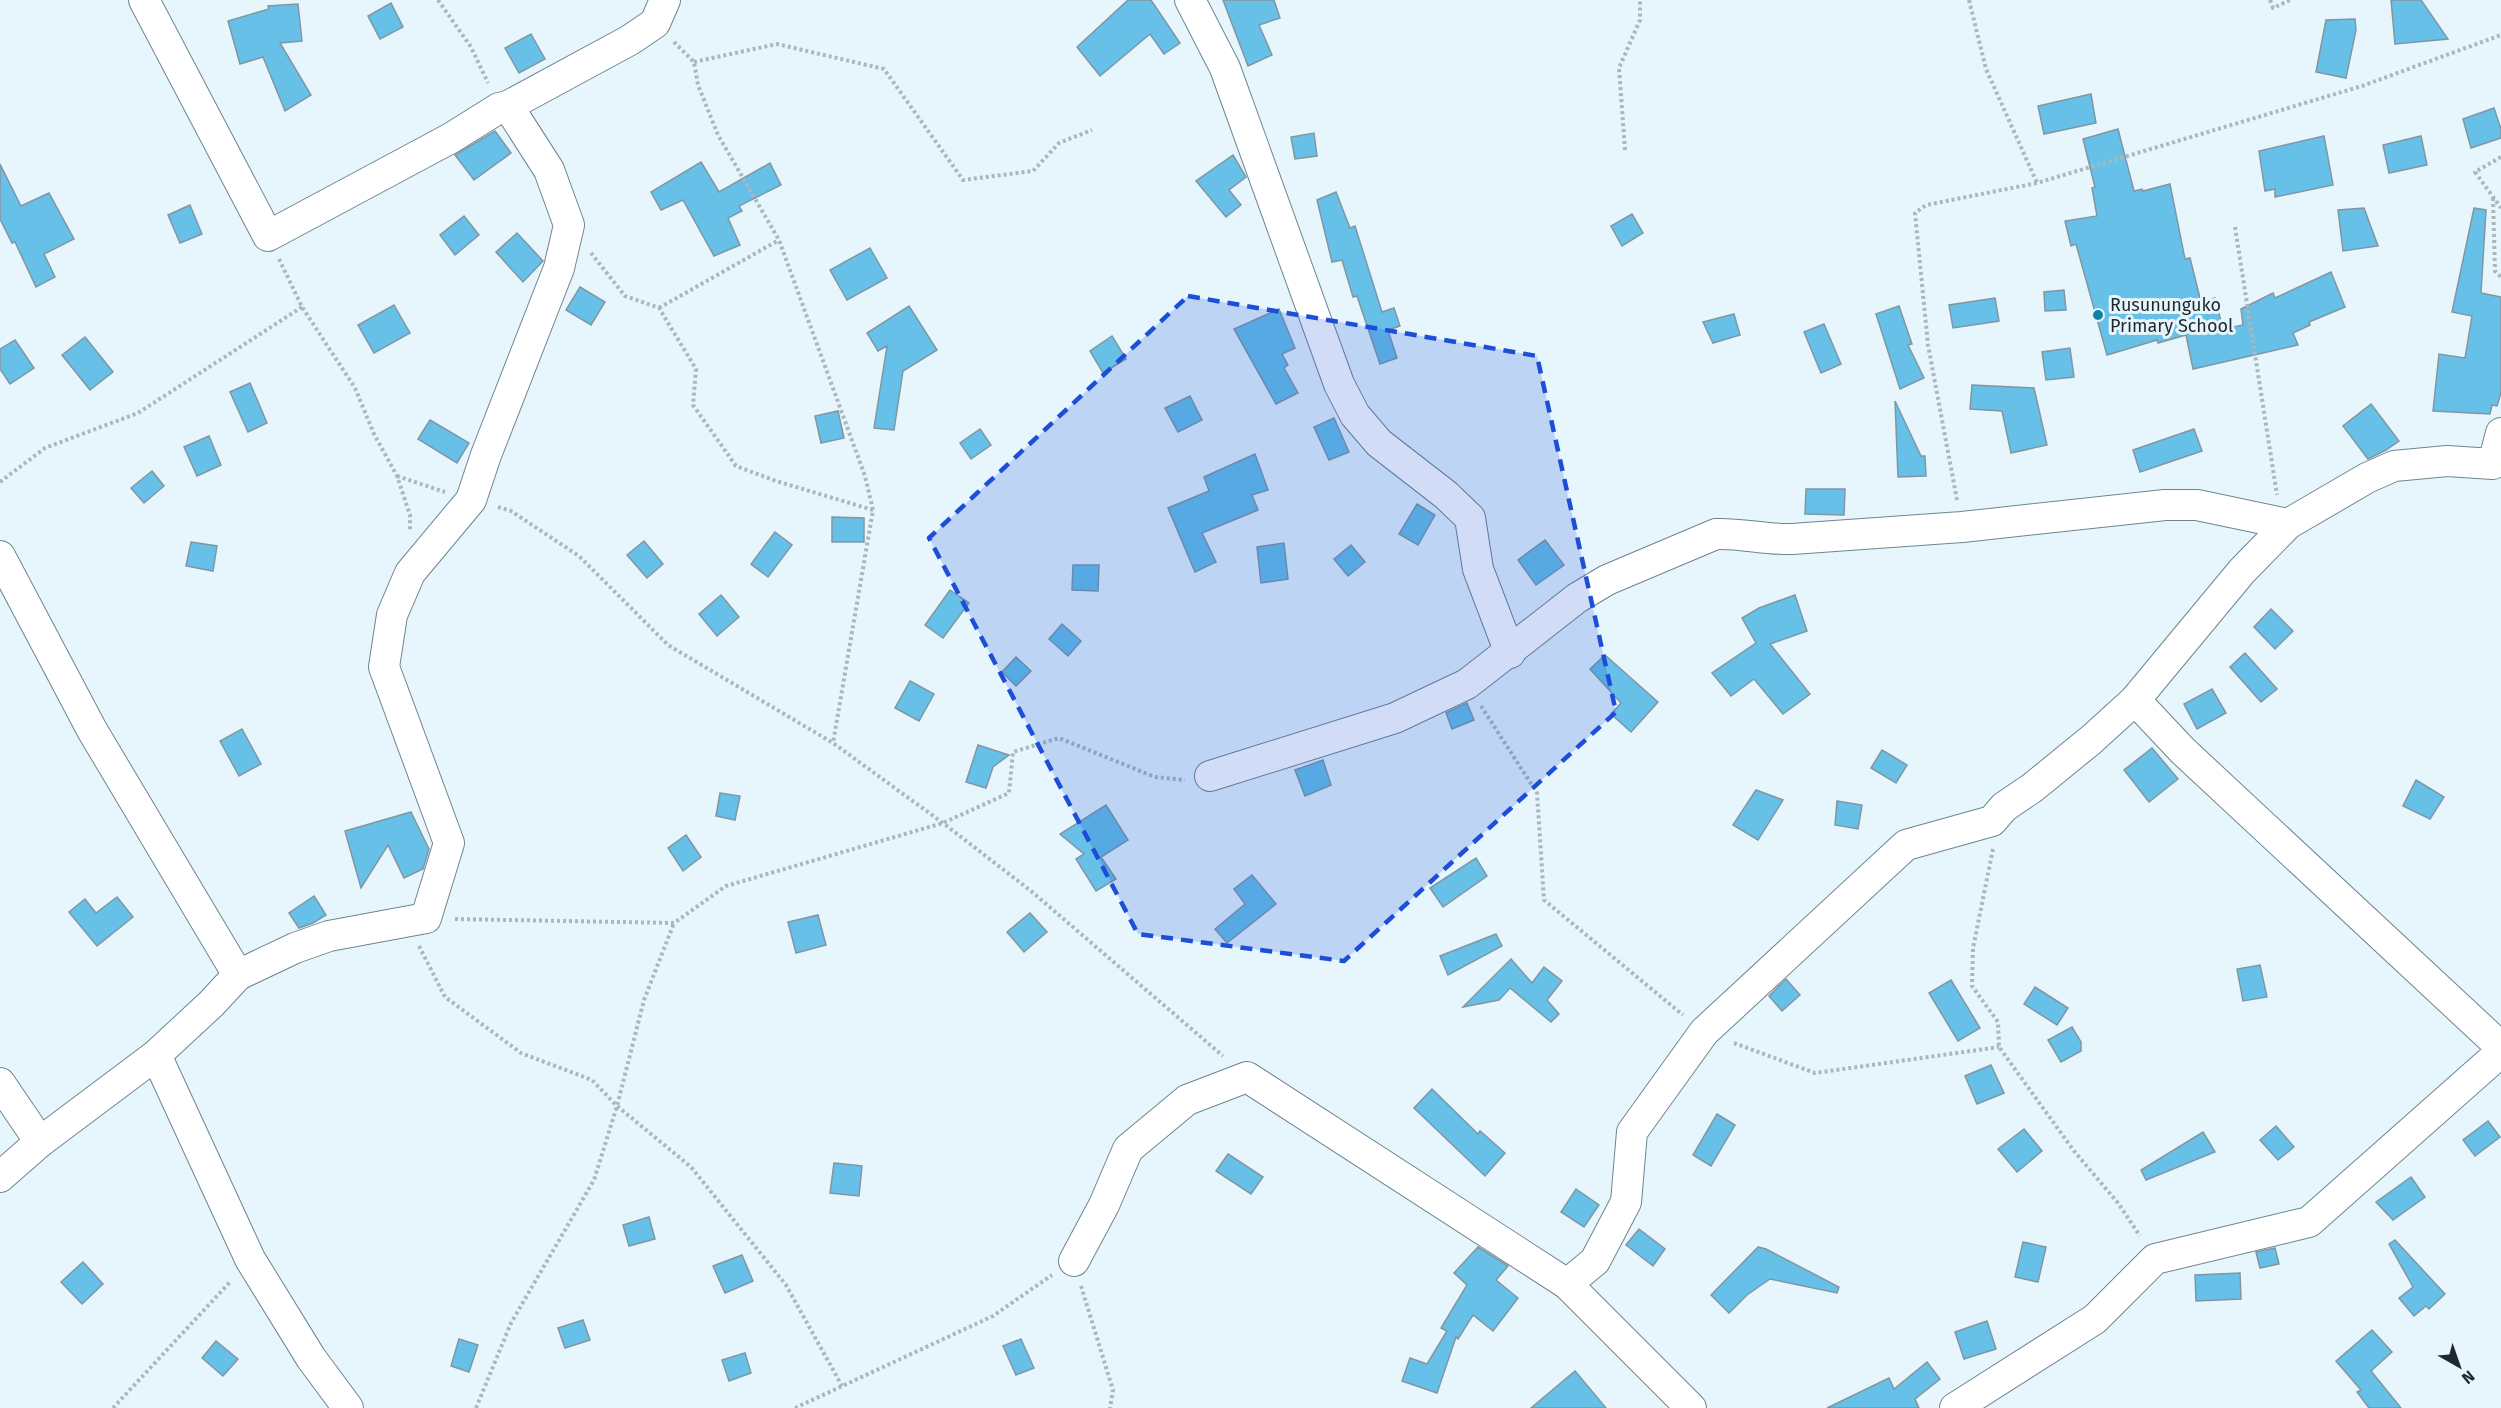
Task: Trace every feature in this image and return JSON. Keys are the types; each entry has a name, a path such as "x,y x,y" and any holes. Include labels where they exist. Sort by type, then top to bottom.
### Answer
{"street":[{"path":"144,0 268,236 630,40 660,12"},
{"path":"1190,0 1225,68 1339,384 1355,415 1379,443 1446,495 1470,518 1478,569 1510,653"},
{"path":"0,1177 40,1142 156,1055 211,1004 238,975 295,948 329,936 416,920 449,843 384,668 392,615 410,573 471,500 486,455 559,268 569,225 549,170 504,107"},
{"path":"1568,1284 1595,1261 1626,1202 1632,1132 1704,1032 1906,844 1992,821 2004,807 2040,782 2135,700 2242,571 2288,524 2367,478 2394,466 2447,461 2497,464 2501,433"},
{"path":"1210,776 1395,718 1467,684 1587,592 1607,580 1703,538 1728,534 1770,540 1962,527 2165,505 2197,505 2288,524"},
{"path":"0,556 92,730 238,975"},
{"path":"2135,700 2192,759 2501,1047"},
{"path":"1955,1408 2095,1319 2155,1258 2309,1222 2501,1052"},
{"path":"156,1055 250,1259 311,1358 348,1408"},
{"path":"1074,1261 1104,1205 1128,1149 1187,1100 1247,1077 1568,1284 1691,1408"},
{"path":"0,1083 40,1142"}],"path":[{"path":"438,0 471,47 504,107"},
{"path":"1625,150 1619,68 1640,20 1640,0"},
{"path":"1969,0 1986,69 2037,183"},
{"path":"2270,0 2273,8 2290,0"},
{"path":"660,12 694,62 698,85 718,135 779,240 865,476 873,510 833,743"},
{"path":"1962,527 1928,345 1915,213 1926,205 2037,183 2362,86 2501,35"},
{"path":"694,62 777,44 884,69 963,180 1033,171 1059,143 1092,130"},
{"path":"2501,157 2475,172 2501,208"},
{"path":"2493,198 2495,271 2501,277"},
{"path":"569,225 625,296 659,308 696,369 693,405 736,466 776,481 873,510"},
{"path":"2235,227 2277,495 2288,524"},
{"path":"268,236 302,307 355,388 374,434 397,476 410,515 410,573"},
{"path":"659,308 779,240"},
{"path":"0,482 45,448 138,413 302,307"},
{"path":"397,476 511,511 579,556 668,645 833,743 943,823 1031,891 1247,1077"},
{"path":"1467,684 1537,793 1544,900 1704,1032 1815,1073 1999,1047"},
{"path":"476,1408 511,1323 594,1180 617,1106 644,1000 674,923 726,886 943,823 1010,794 1013,752 1059,738 1155,777 1189,780 1210,776"},
{"path":"1992,821 1994,856 1973,948 1972,986 1998,1022 1999,1047 2074,1151 2118,1203 2155,1258"},
{"path":"674,923 416,920 445,997 521,1053 592,1080 617,1106 691,1167 786,1285 842,1386"},
{"path":"113,1408 250,1259"},
{"path":"795,1408 993,1316 1074,1261 1113,1390 1110,1408"}],"highlighted area":[{"path":"1188,296 1537,356 1616,712 1344,961 1138,934 929,538"}],"building":[{"path":"1128,0 1151,0 1180,43 1164,54 1150,34 1100,76 1077,47"},
{"path":"1223,0 1274,0 1280,18 1259,25 1272,55 1248,66"},
{"path":"2391,0 2421,0 2448,39 2395,44"},
{"path":"391,3 403,27 380,39 368,16"},
{"path":"298,4 302,41 280,43 311,95 285,111 263,57 240,64 228,21 269,9 268,6"},
{"path":"2355,19 2356,30 2346,78 2316,72 2326,20"},
{"path":"531,34 545,59 519,73 505,48"},
{"path":"2091,94 2096,123 2044,134 2038,106"},
{"path":"2494,108 2501,129 2501,138 2471,148 2463,119"},
{"path":"2118,129 2134,191 2170,184 2185,259 2190,258 2201,302 2215,298 2223,329 2243,325 2241,309 2273,293 2275,298 2331,272 2345,307 2309,322 2310,325 2293,333 2298,345 2193,369 2186,335 2158,343 2157,340 2107,355 2076,244 2071,246 2065,221 2097,216 2092,188 2095,187 2083,139"},
{"path":"495,131 511,153 474,180 455,155"},
{"path":"1314,133 1317,156 1295,159 1291,137"},
{"path":"2324,136 2333,185 2275,197 2275,189 2265,191 2259,151"},
{"path":"2421,136 2427,165 2389,173 2383,145"},
{"path":"1233,155 1246,177 1229,190 1241,205 1226,217 1196,181"},
{"path":"701,162 719,192 770,163 781,185 739,206 742,211 728,218 740,245 714,256 683,200 661,210 651,192"},
{"path":"0,164 21,206 49,193 74,239 44,254 55,277 36,287 15,242 12,243 0,219"},
{"path":"1336,192 1350,228 1355,226 1382,312 1394,308 1400,326 1388,330 1397,358 1380,364 1357,296 1353,297 1342,260 1332,262 1317,200"},
{"path":"190,205 202,234 180,243 168,215"},
{"path":"2364,208 2378,246 2343,251 2338,210"},
{"path":"2474,208 2486,210 2481,293 2501,297 2501,393 2497,406 2492,405 2490,414 2433,411 2439,354 2465,358 2472,316 2452,312"},
{"path":"1632,214 1643,233 1622,246 1611,226"},
{"path":"464,216 479,235 455,255 440,235"},
{"path":"517,233 543,261 523,282 496,252"},
{"path":"870,248 887,278 847,300 830,270"},
{"path":"580,287 605,302 591,325 566,310"},
{"path":"2064,290 2066,310 2045,311 2044,292"},
{"path":"1995,298 1999,321 1953,328 1949,305"},
{"path":"394,305 410,333 374,353 358,325"},
{"path":"909,306 937,350 903,371 894,430 874,428 887,346 878,351 867,333"},
{"path":"1899,306 1912,344 1908,345 1924,378 1900,389 1876,314"},
{"path":"1279,309 1295,348 1282,354 1288,365 1284,368 1298,393 1276,404 1234,329"},
{"path":"1734,314 1740,335 1713,343 1703,322"},
{"path":"1824,324 1841,364 1821,373 1804,332"},
{"path":"1112,336 1126,359 1103,373 1090,351"},
{"path":"85,337 113,372 90,390 62,355"},
{"path":"15,340 34,368 10,384 0,369 0,349"},
{"path":"2070,348 2074,377 2046,380 2042,352"},
{"path":"250,383 267,423 248,432 230,392"},
{"path":"1972,385 2034,388 2047,445 2011,453 2002,411 1970,409"},
{"path":"1190,396 1202,420 1178,432 1165,408"},
{"path":"1895,401 1921,456 1925,456 1926,476 1898,477"},
{"path":"2371,404 2399,441 2368,459 2343,426"},
{"path":"838,411 844,438 821,443 815,416"},
{"path":"1334,418 1349,452 1329,460 1314,427"},
{"path":"430,420 469,443 457,463 418,439"},
{"path":"980,429 991,445 971,459 960,443"},
{"path":"2194,429 2202,451 2140,472 2133,450"},
{"path":"209,436 221,465 197,476 184,447"},
{"path":"1255,454 1268,490 1252,495 1258,510 1202,533 1216,562 1195,572 1168,508 1209,491 1204,477"},
{"path":"152,471 164,486 144,503 131,488"},
{"path":"1806,489 1845,489 1844,515 1805,514"},
{"path":"1417,504 1435,515 1418,545 1399,534"},
{"path":"832,517 864,518 864,542 832,542"},
{"path":"775,532 792,545 768,577 751,564"},
{"path":"1545,540 1564,565 1536,585 1518,560"},
{"path":"644,541 663,564 647,578 627,555"},
{"path":"191,542 217,546 213,571 186,566"},
{"path":"1284,543 1288,579 1261,583 1257,547"},
{"path":"1351,545 1365,562 1348,576 1334,559"},
{"path":"1073,565 1099,565 1098,591 1072,590"},
{"path":"950,590 969,603 943,638 925,625"},
{"path":"721,595 739,617 717,636 699,614"},
{"path":"1795,595 1807,631 1770,644 1810,694 1783,714 1754,679 1731,696 1712,673 1756,643 1742,618 1759,608"},
{"path":"2271,609 2293,631 2275,649 2254,627"},
{"path":"1062,624 1081,641 1068,656 1049,639"},
{"path":"2245,653 2277,689 2261,702 2230,667"},
{"path":"1605,655 1658,702 1631,732 1611,714 1621,703 1590,669"},
{"path":"1016,657 1031,671 1016,686 1002,672"},
{"path":"910,681 934,694 919,721 895,708"},
{"path":"2212,689 2226,713 2197,729 2184,704"},
{"path":"1467,703 1474,720 1452,729 1446,713"},
{"path":"242,729 261,764 239,776 220,741"},
{"path":"978,745 1009,755 993,767 986,788 966,782"},
{"path":"2152,748 2178,779 2149,802 2124,770"},
{"path":"1882,750 1907,765 1896,783 1871,768"},
{"path":"1323,760 1331,785 1305,796 1295,770"},
{"path":"2416,780 2444,797 2430,819 2403,806"},
{"path":"1756,790 1783,800 1758,840 1733,825"},
{"path":"720,793 740,796 735,820 716,816"},
{"path":"1837,801 1862,805 1858,829 1835,825"},
{"path":"1106,805 1128,840 1101,857 1116,879 1096,891 1076,859 1084,854 1060,834"},
{"path":"411,812 429,849 423,869 404,878 388,845 361,888 345,831"},
{"path":"686,835 701,857 683,871 668,848"},
{"path":"1476,858 1487,876 1443,907 1430,888"},
{"path":"1252,875 1276,904 1227,943 1215,929 1245,904 1234,889"},
{"path":"314,896 326,915 299,928 289,913"},
{"path":"117,897 133,917 97,946 69,912 85,899 96,913"},
{"path":"1030,913 1047,932 1024,952 1007,932"},
{"path":"818,915 826,945 796,953 788,922"},
{"path":"1496,934 1502,946 1448,975 1440,956"},
{"path":"1511,959 1532,983 1544,967 1562,981 1547,1000 1559,1014 1551,1022 1510,988 1499,1000 1463,1007"},
{"path":"2260,965 2267,997 2243,1001 2237,969"},
{"path":"1786,979 1800,995 1782,1011 1769,996"},
{"path":"1951,980 1980,1028 1958,1041 1929,993"},
{"path":"2035,987 2068,1008 2057,1025 2024,1004"},
{"path":"2072,1027 2081,1042 2081,1051 2061,1062 2048,1040"},
{"path":"1991,1065 2004,1093 1977,1104 1965,1076"},
{"path":"1432,1089 1478,1134 1480,1131 1505,1153 1485,1176 1414,1108"},
{"path":"1717,1114 1735,1125 1711,1166 1693,1155"},
{"path":"2488,1121 2500,1137 2475,1156 2463,1140"},
{"path":"2276,1126 2294,1147 2278,1160 2260,1140"},
{"path":"2024,1129 2042,1151 2017,1172 1998,1149"},
{"path":"2203,1132 2215,1152 2146,1180 2141,1170"},
{"path":"1228,1154 1263,1177 1251,1194 1216,1171"},
{"path":"834,1163 862,1166 859,1196 830,1193"},
{"path":"2411,1177 2425,1197 2393,1220 2376,1202"},
{"path":"1576,1189 1599,1205 1584,1227 1561,1212"},
{"path":"649,1217 655,1239 629,1246 623,1225"},
{"path":"1639,1229 1665,1249 1653,1266 1626,1245"},
{"path":"2395,1240 2445,1294 2429,1309 2426,1306 2414,1316 2399,1298 2413,1287 2389,1244"},
{"path":"2023,1242 2046,1247 2038,1282 2015,1277"},
{"path":"1478,1247 1508,1266 1496,1280 1518,1298 1493,1331 1473,1315 1458,1339 1456,1337 1437,1393 1402,1381 1410,1358 1427,1364 1447,1331 1441,1328 1467,1285 1454,1273"},
{"path":"1758,1247 1839,1287 1837,1293 1770,1279 1747,1295 1729,1313 1711,1295"},
{"path":"2275,1248 2279,1264 2260,1268 2256,1252"},
{"path":"742,1255 753,1281 725,1293 713,1266"},
{"path":"83,1262 103,1284 82,1304 61,1282"},
{"path":"2240,1273 2241,1299 2196,1301 2195,1275"},
{"path":"583,1320 590,1340 565,1348 558,1328"},
{"path":"1987,1321 1996,1349 1964,1359 1955,1332"},
{"path":"2372,1330 2392,1352 2371,1371 2401,1408 2369,1408 2357,1392 2361,1390 2336,1361"},
{"path":"459,1339 478,1345 469,1372 451,1366"},
{"path":"1021,1339 1034,1368 1016,1375 1003,1346"},
{"path":"216,1341 238,1359 223,1376 202,1358"},
{"path":"745,1353 751,1373 729,1381 722,1360"},
{"path":"1927,1362 1940,1379 1915,1399 1919,1408 1827,1408 1889,1378 1894,1389"},
{"path":"1575,1371 1606,1408 1531,1408"}],"place":[{"name":"Rusununguko Primary School","path":"2098,315"}]}
